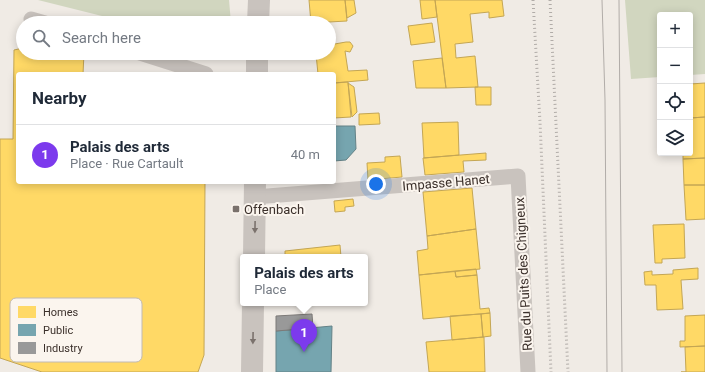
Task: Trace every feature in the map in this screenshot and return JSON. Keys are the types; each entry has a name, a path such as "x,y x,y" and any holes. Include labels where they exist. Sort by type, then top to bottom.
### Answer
{"street":[{"path":"258,16 259,0"},
{"path":"257,60 257,72"},
{"path":"254,254 255,190"},
{"path":"252,372 253,306"}],"lane":[{"path":"162,60 200,72"},
{"name":"Impasse Hanet","path":"255,190 518,176"},
{"name":"Rue du Puits des Chigneux","path":"518,176 528,372"}],"green space":[{"path":"38,0 229,0 230,16 102,16"},
{"path":"625,0 705,0 705,74 693,75 693,12 657,12 657,77 631,79"}],"building: Homes":[{"path":"309,0 345,0 347,21 336,22 336,16 310,16"},
{"path":"345,0 354,0 356,13 347,18"},
{"path":"420,0 435,0 437,17 422,19"},
{"path":"435,0 502,0 504,16 489,18 489,12 470,14 473,42 455,44 456,58 475,56 478,87 446,88"},
{"path":"432,23 435,42 411,45 408,26"},
{"path":"350,42 353,46 350,52 345,51 348,71 367,70 368,80 336,83 336,72 318,72 317,60 336,60 336,44"},
{"path":"14,50 16,50 16,60 84,60 83,72 16,72 16,184 205,184 204,355 198,372 42,372 12,362 142,362 142,298 10,298 10,361 0,358 0,139 13,139"},
{"path":"442,58 446,88 416,88 413,61"},
{"path":"348,82 351,117 336,118 336,83"},
{"path":"348,83 354,87 357,112 352,117"},
{"path":"705,83 705,117 693,118 693,84"},
{"path":"475,87 491,87 491,105 476,105"},
{"path":"379,113 380,124 359,125 359,114"},
{"path":"705,117 705,158 683,159 683,156 693,156 693,118"},
{"path":"458,122 459,155 424,158 422,123"},
{"path":"486,153 486,160 463,161 464,172 425,175 423,158"},
{"path":"400,156 402,177 368,180 367,163 385,162 385,157"},
{"path":"705,158 705,185 684,185 683,159"},
{"path":"684,185 705,185 705,219 686,220"},
{"path":"472,188 476,229 427,236 423,192"},
{"path":"353,199 354,206 345,207 345,211 335,212 334,201"},
{"path":"684,224 685,258 662,259 662,263 655,263 653,225"},
{"path":"476,229 480,269 419,275 417,251 428,249 427,236"},
{"path":"340,245 341,254 285,254 285,251"},
{"path":"698,268 698,279 681,280 683,309 657,310 656,285 645,285 644,272 652,271 652,275 673,274 673,270"},
{"path":"476,269 477,275 456,277 455,271"},
{"path":"455,271 456,277 477,275 480,309 489,308 490,313 423,319 419,275"},
{"path":"490,313 491,336 483,337 481,314"},
{"path":"481,314 483,337 452,340 450,316"},
{"path":"705,315 705,346 680,347 680,341 685,341 685,316"},
{"path":"484,337 485,372 429,372 426,342"},
{"path":"705,346 705,372 686,372 685,347"}],"building: Public":[{"path":"336,126 355,126 356,149 346,160 336,161"},
{"path":"332,326 331,372 276,372 276,331"}],"building: Industry":[{"path":"312,314 313,328 276,331 276,316"}],"tram line":[{"path":"602,0 605,100 607,372"},
{"path":"619,0 622,372"}],"railway":[{"path":"533,0 551,372"},
{"path":"550,0 568,372"}],"place":[{"name":"Offenbach","path":"236,209"},
{"name":"Palais des arts","path":"304,352"}]}
